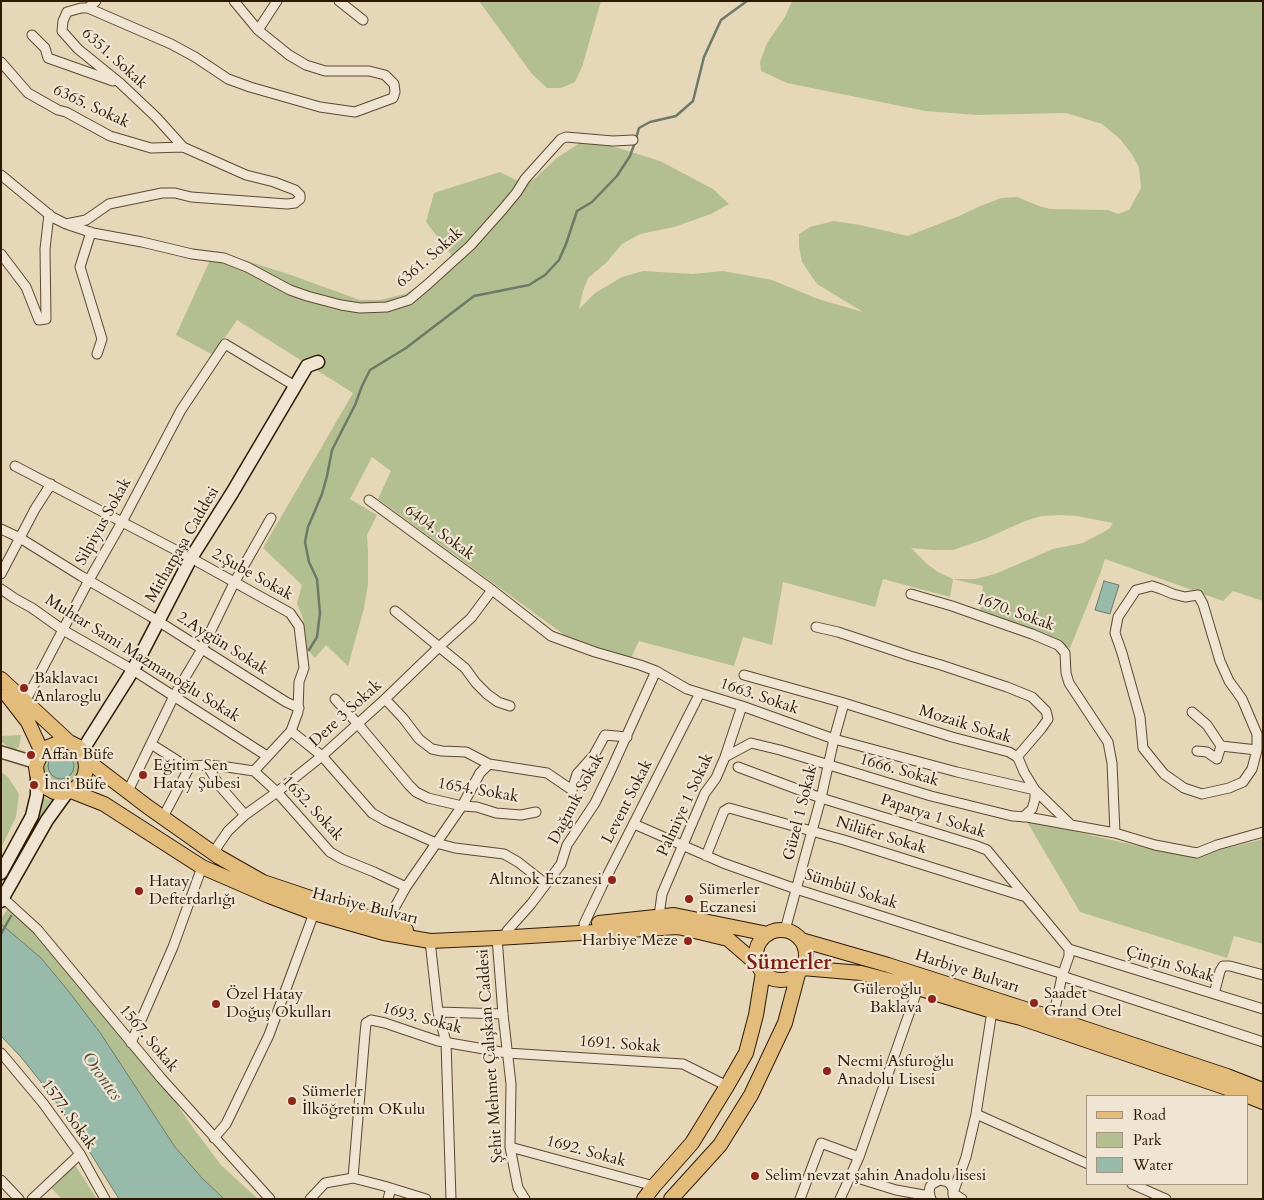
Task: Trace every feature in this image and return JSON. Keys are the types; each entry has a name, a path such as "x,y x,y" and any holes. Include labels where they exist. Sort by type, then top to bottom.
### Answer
{"main road":[{"name":"Mithatpaşa Caddesi","path":"84,755 133,670 191,558 307,366 318,362"},
{"name":"Harbiye Bulvarı","path":"1,679 69,742 77,746 84,755 128,791 213,853 263,882 408,931 502,934 678,927 728,939 769,977 776,980 791,978 800,971 861,973 1020,1018 1246,1095"},
{"name":"Harbiye Bulvarı","path":"1,689 28,722 39,763 41,782 47,788 54,792 63,793 70,791 104,804 202,867 314,913 384,933 430,941 674,915 768,934 774,931 785,930 796,935 801,940 888,965 1053,1018 1227,1076 1263,1090"},
{"path":"1,873 32,816 37,796 39,763 48,747 61,742 69,742"},
{"path":"2,900 47,820 70,791 82,781 85,774 84,755"},
{"path":"644,1199 692,1143 746,1053 756,1015 761,968 756,958 757,951 759,944 768,934"},
{"path":"671,1199 720,1145 751,1095 785,1023 800,971 805,961 806,954 801,940"},
{"name":"Harbiye Bulvarı","path":"1249,1096 1263,1102"}],"street":[{"path":"88,8 96,1"},
{"path":"234,1 258,30 277,1"},
{"path":"339,1 363,20"},
{"name":"6351. Sokak","path":"66,224 86,220 109,204 162,193 287,204 300,200 300,195 295,190 274,182 246,175 183,147 156,117 78,49 62,31 63,20 67,12 88,8 171,44 228,79 320,107 355,112 393,98 395,92 394,84 386,75 370,71 325,71 306,65 289,55 258,30"},
{"path":"32,35 44,48 48,58 120,84"},
{"name":"6365. Sokak","path":"1,62 28,93 110,136 151,148 183,147"},
{"name":"6361. Sokak","path":"66,224 91,232 192,254 224,258 247,267 290,290 341,305 360,308 387,307 408,300 470,246 517,192 524,180 561,139 570,137 613,141 633,140"},
{"path":"1,175 52,218 66,224"},
{"path":"1,254 26,287 39,320 46,319 45,249 49,214"},
{"path":"91,232 80,267 102,339 97,354"},
{"name":"Silpiyus Sokak","path":"25,702 181,410 225,344 295,386"},
{"name":"2.Şube Sokak","path":"15,466 191,558 290,613 299,626 304,668 299,682 299,708"},
{"path":"1,574 35,509 51,484"},
{"name":"6404. Sokak","path":"369,500 492,590"},
{"path":"128,791 174,696 202,649 234,583 271,518"},
{"name":"2.Aygün Sokak","path":"1,529 20,538 286,702 299,708"},
{"path":"1152,586 1185,597 1198,595 1203,604 1220,661 1229,681 1242,699 1257,734 1257,750 1252,769 1243,782 1229,788 1202,794 1184,788 1164,774 1143,748 1140,717 1116,633 1118,617 1136,590 1152,586"},
{"name":"Muhtar Sami Mazmanoğlu Sokak","path":"1,589 63,630 133,670 267,756"},
{"name":"Dere 3 Sokak","path":"213,853 228,831 245,815 322,756 385,700 471,618 492,590"},
{"name":"1663. Sokak","path":"492,590 551,636 656,671 687,689 742,706 834,739 957,772 1035,790"},
{"name":"1670. Sokak","path":"911,594 1032,634 1061,648 1065,653 1066,673 1069,683 1108,742 1112,763 1115,833"},
{"path":"396,611 465,668 486,694 498,702 510,706"},
{"path":"816,628 838,632 1007,687 1032,697 1046,711 1048,719 1016,757"},
{"name":"Dağınık Sokak","path":"502,934 532,904 561,864 567,845 595,803 656,671"},
{"name":"Mozaik Sokak","path":"744,675 844,703 952,737 1009,752 1016,757 1035,790 1071,825"},
{"name":"Levent Sokak","path":"584,924 700,693"},
{"name":"1654. Sokak","path":"335,699 416,792 428,798 462,806 478,807 496,813 521,815 536,812"},
{"path":"385,700 404,718 419,738 432,749 466,752 489,764 547,774 572,790 577,774 594,755 605,734 627,737"},
{"name":"Güzel 1 Sokak","path":"785,930 821,798 844,703"},
{"name":"Palmiye 1 Sokak","path":"659,916 662,894 704,793 716,778 725,757 742,706"},
{"path":"163,817 189,768 207,765 254,771 290,731 299,708"},
{"path":"1192,712 1207,725 1221,746 1257,750"},
{"path":"290,731 322,756 372,813 436,843 455,848 504,854 518,862 546,884"},
{"name":"1666. Sokak","path":"725,757 751,743 780,750 930,796 1012,816 1071,825"},
{"path":"151,744 189,768"},
{"path":"1197,751 1207,752 1217,759 1221,746"},
{"path":"1,752 39,763"},
{"path":"386,923 406,887 462,806 480,773 489,764"},
{"path":"207,765 218,785 245,815"},
{"name":"Papatya 1 Sokak","path":"738,767 821,798 987,850 1069,949"},
{"name":"1652. Sokak","path":"254,771 277,792 330,852 406,887"},
{"path":"1023,817 1032,809 1035,790"},
{"name":"Nilüfer Sokak","path":"706,856 724,811 726,808 729,808 812,831 1026,897"},
{"name":"Sümbül Sokak","path":"634,824 706,856 796,889 1263,1042"},
{"path":"1071,825 1115,833 1155,845 1197,853 1217,845 1263,832"},
{"path":"132,1043 173,947 202,867"},
{"name":"1567. Sokak","path":"2,900 37,929 160,1078 270,1199"},
{"path":"214,1138 226,1124 268,1035 314,913"},
{"name":"Şehit Mehmet Çalışkan Caddesi","path":"502,934 503,1014 511,1084 510,1147 518,1188 525,1199"},
{"path":"430,941 438,1012 446,1042 451,1199"},
{"path":"1053,1018 1069,956 1069,949"},
{"name":"Çinçin Sokak","path":"1069,949 1263,1009"},
{"path":"1214,994 1223,966 1230,966 1263,975"},
{"path":"840,1199 859,1157 918,988"},
{"path":"952,1196 966,1157 976,1114 992,1011"},
{"path":"438,1012 503,1014"},
{"name":"1693. Sokak","path":"353,1178 366,1023 371,1020 385,1023 446,1042 506,1053"},
{"name":"1577. Sokak","path":"1,1053 80,1154 105,1199"},
{"name":"1691. Sokak","path":"506,1053 682,1064 727,1086"},
{"path":"976,1114 1086,1163"},
{"path":"800,1199 821,1143 859,1157"},
{"name":"1692. Sokak","path":"510,1147 654,1186"},
{"path":"32,1199 80,1154"},
{"path":"851,1176 896,1190 930,1197 930,1187 932,1184 944,1180 951,1185 952,1196"},
{"path":"310,1199 325,1183 353,1178 426,1199"},
{"path":"1,1180 19,1199"},
{"path":"1134,1185 1166,1199"},
{"path":"388,1199 391,1188"},
{"path":"952,1196 962,1199"}],"green space":[{"path":"479,1 601,1 582,67 575,82 561,88 547,88 532,74"},
{"path":"792,1 1263,1 1263,601 1233,591 1223,601 1105,559 1070,648 980,612 983,586 953,579 950,597 883,579 875,607 783,582 772,645 743,637 734,666 639,641 631,658 574,642 378,499 391,471 372,457 350,499 377,515 367,535 368,585 364,608 348,666 326,645 315,658 307,649 303,619 297,603 302,585 263,548 353,393 237,320 213,355 176,335 210,260 216,251 360,300 380,300 405,294 428,280 452,256 426,222 434,193 500,172 520,182 533,180 557,158 581,142 599,142 660,161 713,189 729,204 711,214 674,227 640,234 622,244 606,263 588,278 579,309 595,293 622,277 643,271 692,274 723,271 772,280 818,299 863,312 817,284 802,262 799,234 810,227 834,221 908,236 1001,198 1017,197 1050,209 1108,210 1118,214 1129,210 1141,188 1139,167 1131,153 1120,139 1102,124 1066,113 977,115 925,111 787,83 761,71 760,62 767,43 785,17","holes":["1042,516 1077,516 1113,523 1109,529 1083,543 1053,549 995,574 975,579 953,579 938,572 911,548 953,550"]},
{"path":"21,735 19,747 14,750 1,742 1,736"},
{"path":"56,747 69,749 78,758 79,770 77,776 67,784 61,785 49,782 42,772 42,759"},
{"path":"1,772 8,777 19,794 16,817 1,848"},
{"path":"44,798 54,801 40,820 1,884 12,860 36,820"},
{"path":"1026,820 1159,851 1196,856 1263,839 1263,944 1234,936 1227,958 1080,912"},
{"path":"11,903 156,1073 221,1165 258,1199 224,1199 202,1178 175,1147 101,1034 70,993 41,958 1,924 1,919"},
{"path":"75,1165 97,1199 62,1199 51,1188"}],"water":[{"path":"1104,581 1119,585 1110,614 1095,610"},
{"path":"61,753 70,757 74,766 70,775 61,779 52,775 48,766 52,757"},
{"name":"Orontes","path":"1,924 41,958 70,993 101,1034 175,1147 202,1178 224,1199 119,1199 52,1096 21,1057 1,1036"}],"waterway":[{"path":"309,650 317,637 320,613 317,579 309,562 305,542 308,527 322,494 332,450 370,370 406,348 474,296 529,285 545,275 559,260 577,211 592,202 617,176 630,156 639,128 650,122 676,116 693,101 704,57 721,20 747,1"},
{"path":"1,934 11,916"}],"place":[{"name":"Baklavacı Anlaroglu","path":"24,688"},
{"name":"Affan Büfe","path":"31,755"},
{"name":"Eğitim Sen Hatay Şubesi","path":"143,775"},
{"name":"İnci Büfe","path":"34,785"},
{"name":"Altınok Eczanesi","path":"612,880"},
{"name":"Hatay Defterdarlığı","path":"139,891"},
{"name":"Sümerler Eczanesi","path":"689,899"},
{"name":"Harbiye Meze","path":"688,941"},
{"name":"Güleroğlu Baklava","path":"932,999"},
{"name":"Saadet Grand Otel","path":"1034,1003"},
{"name":"Özel Hatay Doğuş Okulları","path":"216,1004"},
{"name":"Necmi Asfuroğlu Anadolu Lisesi","path":"827,1071"},
{"name":"Sümerler İlköğretim OKulu","path":"292,1101"},
{"name":"Selim nevzat şahin Anadolu lisesi","path":"755,1176"}],"district":[{"name":"Sümerler","path":"789,964"}]}
